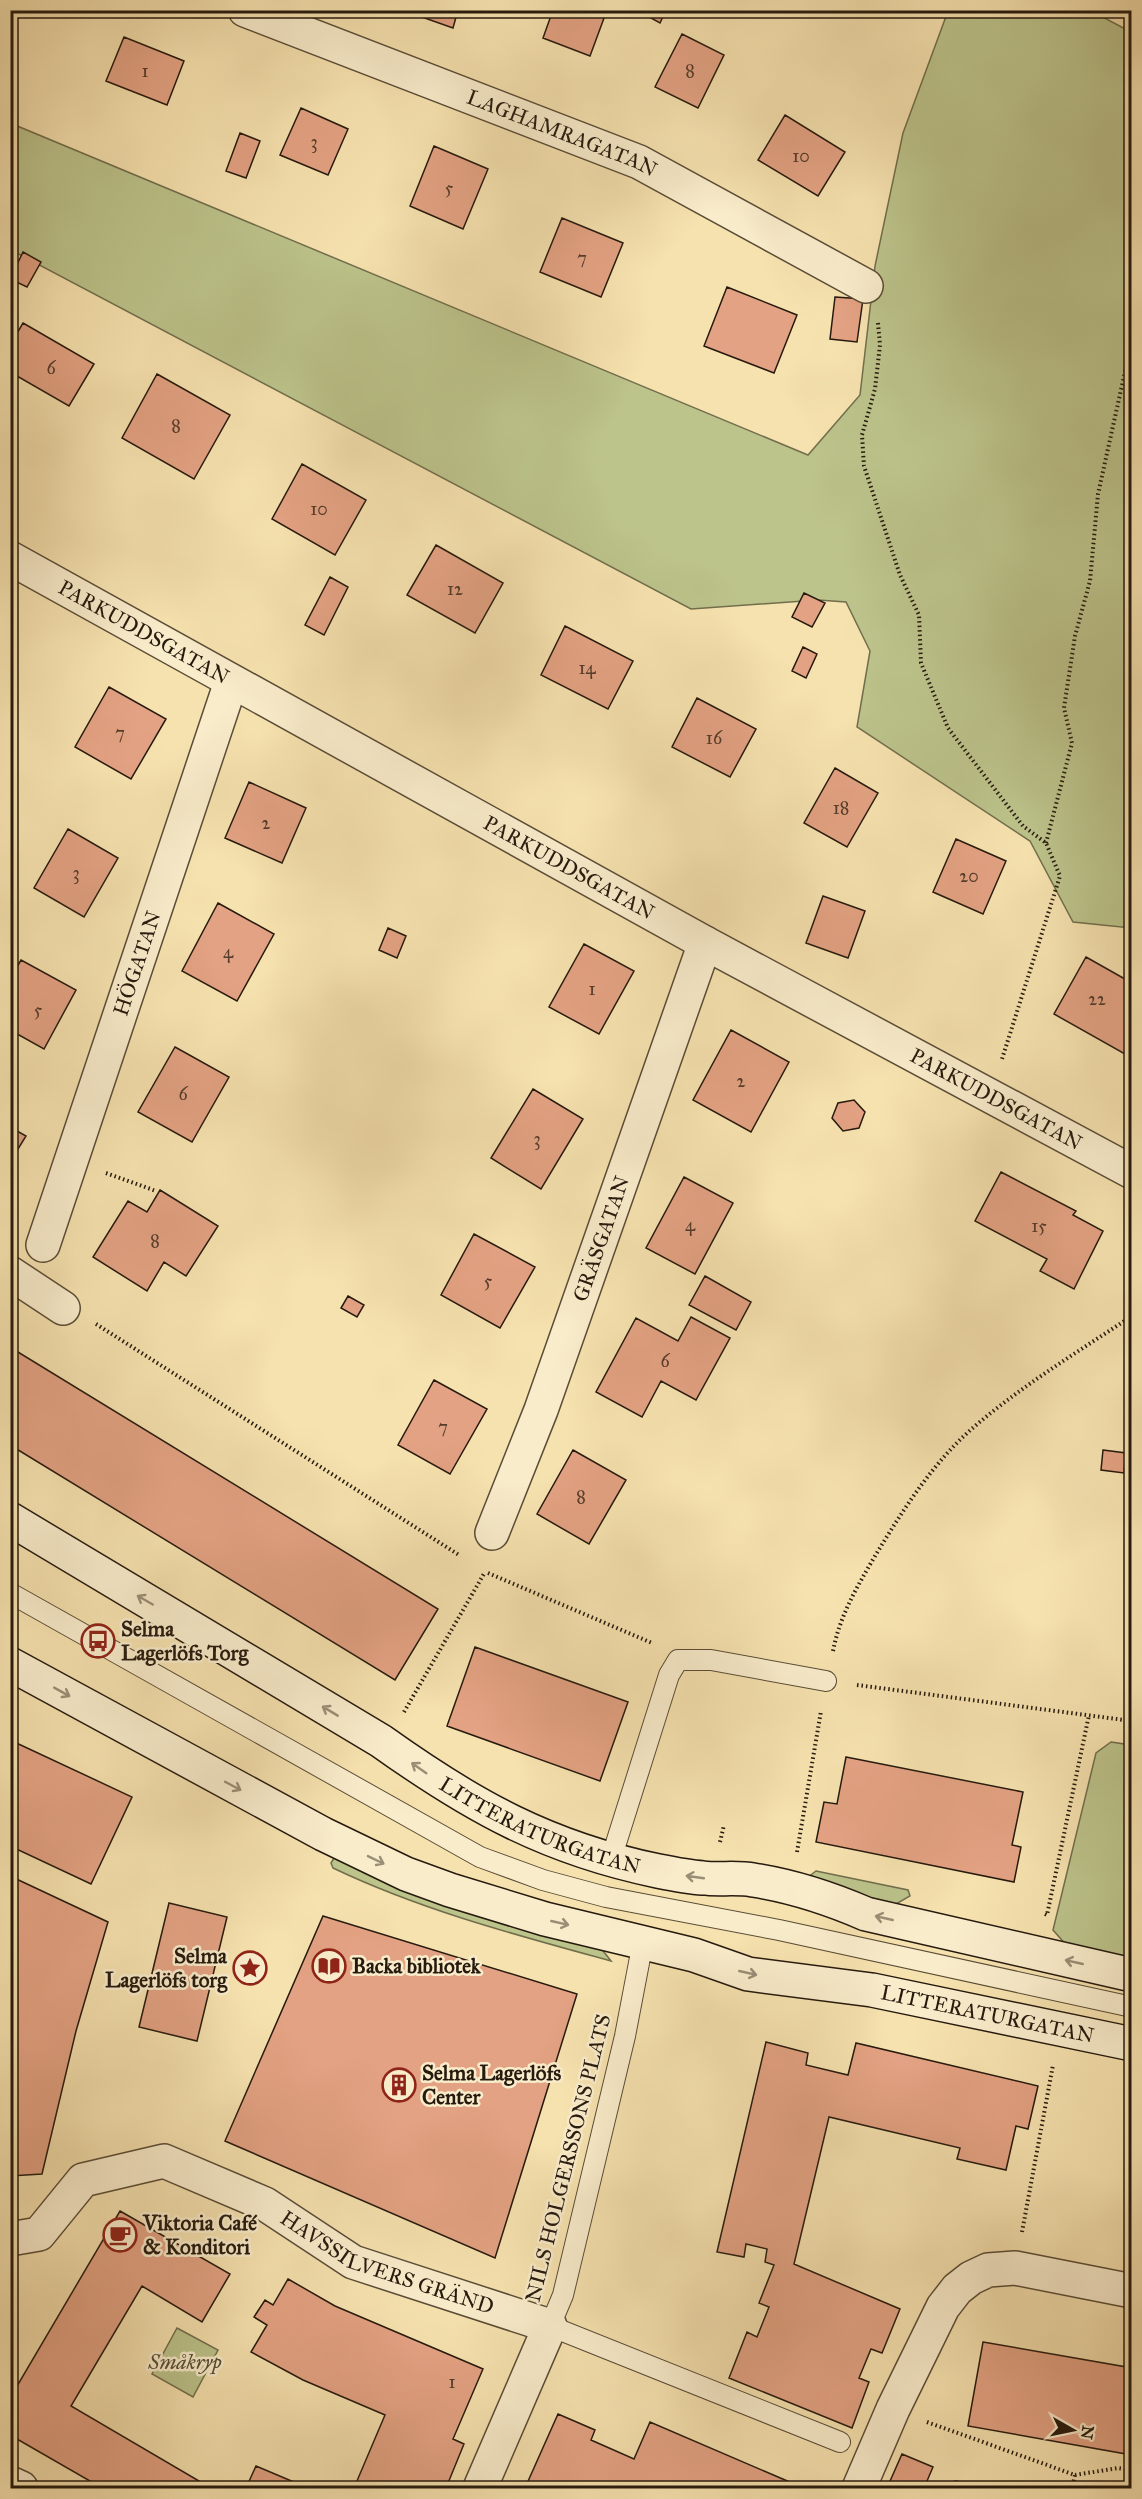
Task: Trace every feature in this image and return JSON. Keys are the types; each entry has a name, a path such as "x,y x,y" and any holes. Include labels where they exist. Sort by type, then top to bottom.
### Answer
{"street":[{"name":"LAGHAMRAGATAN","path":"245,10 639,162 866,286"},
{"name":"PARKUDDSGATAN","path":"10,558 705,943 1131,1172"},
{"name":"HÖGATAN","path":"43,1245 231,682"},
{"name":"GRÄSGATAN","path":"492,1533 540,1410 705,943"},
{"path":"10,1273 63,1308"},
{"name":"LITTERATURGATAN","path":"10,1519 381,1741 427,1774 513,1824 568,1848 701,1878 751,1880 789,1887 824,1896 866,1914 1131,1975"},
{"name":"LITTERATURGATAN","path":"10,1664 323,1834 406,1874 545,1919 643,1942 748,1974 872,1990 1131,2044"},
{"name":"HAVSSILVERS GRÄND","path":"10,2239 39,2234 83,2180 164,2161 265,2204 352,2262 550,2326"},
{"path":"859,2488 893,2409 944,2307 957,2289 988,2270 1015,2268 1131,2291"},
{"path":"480,2488 550,2326"},
{"path":"10,2483 21,2488"}],"lane":[{"path":"10,1593 480,1857 543,1880 606,1897 779,1930 1131,2007"},
{"path":"611,1859 669,1675 678,1660 711,1660 826,1681"},
{"name":"NILS HOLGERSSONS PLATS","path":"643,1942 625,2036 563,2295 550,2326 840,2442"}],"path":[{"path":"866,286 877,309 880,345 875,389 862,435 864,466 900,574 919,615 921,663 948,728 960,747 1023,826 1046,843 1060,876 990,1097"},
{"path":"1046,843 1072,743 1064,708 1075,636 1090,581 1098,494 1131,339"},
{"path":"104,1172 156,1191"},
{"path":"63,1308 101,1327 465,1558"},
{"path":"795,1860 838,1623 849,1600 904,1508 933,1470 974,1426 1131,1316"},
{"path":"480,1568 650,1642 678,1660"},
{"path":"401,1717 485,1572"},
{"path":"826,1681 1131,1721"},
{"path":"1036,1912 1047,1915 1089,1715"},
{"path":"718,1848 724,1825"},
{"path":"1015,2268 1054,2062 1044,2059"},
{"path":"893,2409 1075,2475 1118,2468 1131,2470"},
{"path":"1072,2488 1075,2475"}],"green space":[{"path":"948,11 1096,11 1095,13 1131,32 1131,928 1073,922 1030,841 857,727 870,651 846,602 818,600 691,609 11,250 10,123 808,455 860,395 875,266 903,133"},
{"path":"1111,1742 1131,1745 1131,1961 1068,1947 1053,1930 1096,1753"},
{"path":"334,1858 600,1947 611,1961 469,1920 400,1897 333,1868 331,1863"},
{"path":"816,1871 908,1890 910,1896 896,1904 884,1905 807,1878"},
{"name":"Småkryp","path":"177,2328 218,2350 193,2397 152,2374"}],"building":[{"path":"402,10 458,10 453,28"},
{"path":"553,10 607,10 590,56 543,38"},
{"path":"641,10 666,10 660,23 640,12"},
{"path":"682,34 724,55 698,108 655,87"},
{"path":"124,37 184,61 167,105 106,81"},
{"path":"301,108 348,129 328,175 280,155"},
{"path":"785,115 845,152 818,196 758,160"},
{"path":"240,133 260,141 246,178 226,171"},
{"path":"434,146 488,169 463,229 410,206"},
{"path":"562,218 623,243 601,297 540,272"},
{"path":"23,252 41,262 27,287 10,279"},
{"path":"727,287 797,315 774,373 704,346"},
{"path":"835,297 863,299 857,342 830,339"},
{"path":"23,323 94,364 69,406 10,372 10,345"},
{"path":"157,374 230,415 194,479 122,438"},
{"path":"302,464 366,500 335,555 272,519"},
{"path":"436,545 503,583 475,633 407,595"},
{"path":"330,577 348,587 324,635 305,625"},
{"path":"804,593 825,603 812,627 792,617"},
{"path":"565,626 633,661 608,709 541,675"},
{"path":"803,647 817,654 806,678 792,671"},
{"path":"109,687 166,719 131,779 75,747"},
{"path":"697,698 756,729 730,777 672,747"},
{"path":"835,768 878,793 847,847 804,823"},
{"path":"249,782 306,808 282,863 225,838"},
{"path":"68,829 118,858 84,917 34,888"},
{"path":"956,839 1006,861 983,914 933,892"},
{"path":"823,896 865,911 848,958 806,943"},
{"path":"218,903 274,934 237,1001 182,971"},
{"path":"388,928 406,936 397,958 379,950"},
{"path":"584,944 634,971 599,1034 549,1007"},
{"path":"1086,957 1132,983 1132,1058 1054,1014"},
{"path":"21,960 76,990 44,1049 10,1030 10,979"},
{"path":"731,1030 789,1062 751,1132 693,1100"},
{"path":"175,1047 229,1077 192,1142 138,1112"},
{"path":"533,1089 583,1119 541,1189 491,1158"},
{"path":"854,1100 865,1112 859,1128 843,1131 832,1118 838,1103"},
{"path":"10,1127 26,1136 10,1162"},
{"path":"1001,1172 1076,1211 1073,1215 1103,1231 1074,1289 1040,1271 1047,1259 975,1221"},
{"path":"684,1177 733,1203 695,1274 646,1248"},
{"path":"160,1190 218,1226 186,1276 164,1262 147,1291 93,1257 128,1201 147,1212"},
{"path":"474,1234 535,1267 500,1328 441,1295"},
{"path":"705,1276 751,1302 736,1330 689,1305"},
{"path":"348,1296 364,1305 357,1317 341,1308"},
{"path":"691,1317 730,1338 696,1400 661,1381 642,1417 596,1392 636,1318 678,1341"},
{"path":"13,1349 438,1609 395,1680 10,1445 10,1353"},
{"path":"434,1380 487,1409 450,1474 398,1445"},
{"path":"573,1450 626,1480 589,1544 537,1514"},
{"path":"1103,1450 1126,1453 1124,1473 1101,1470"},
{"path":"475,1647 628,1702 600,1781 447,1726"},
{"path":"10,1740 132,1797 91,1884 10,1846"},
{"path":"846,1757 1023,1792 1012,1845 1021,1847 1014,1882 816,1842 824,1802 837,1804"},
{"path":"10,1876 108,1922 76,2031 42,2174 10,2176"},
{"path":"169,1903 227,1917 197,2041 139,2027"},
{"name":"Selma Lagerlöfs Center","path":"323,1916 577,1994 495,2258 225,2141"},
{"path":"766,2042 808,2053 806,2065 848,2075 856,2043 1038,2086 1028,2129 1016,2126 1006,2170 957,2159 960,2148 829,2117 794,2264 900,2309 882,2353 871,2349 859,2378 869,2382 852,2428 729,2378 747,2332 757,2337 769,2307 759,2303 774,2265 765,2262 767,2249 746,2244 744,2257 717,2252"},
{"path":"120,2211 230,2274 202,2322 142,2286 71,2406 211,2488 102,2488 10,2435 10,2398"},
{"path":"288,2279 335,2306 483,2369 453,2439 464,2444 446,2488 354,2488 385,2415 303,2380 251,2352 267,2325 254,2317 265,2300 273,2305"},
{"path":"983,2342 1132,2368 1132,2455 968,2426"},
{"path":"558,2414 595,2430 591,2440 634,2459 650,2422 799,2486 798,2488 629,2488 619,2484 617,2488 525,2488"},
{"path":"902,2454 933,2467 924,2488 887,2488"},
{"path":"256,2466 308,2488 246,2488"},
{"path":"955,2481 1004,2488 954,2488"}],"place":[{"name":"Selma Lagerlöfs Torg","path":"98,1641"},
{"name":"Backa bibliotek","path":"329,1966"},
{"name":"Selma Lagerlöfs torg","path":"250,1968"},
{"name":"Selma Lagerlöfs Center","path":"399,2085"},
{"name":"Viktoria Café & Konditori","path":"120,2235"}]}
